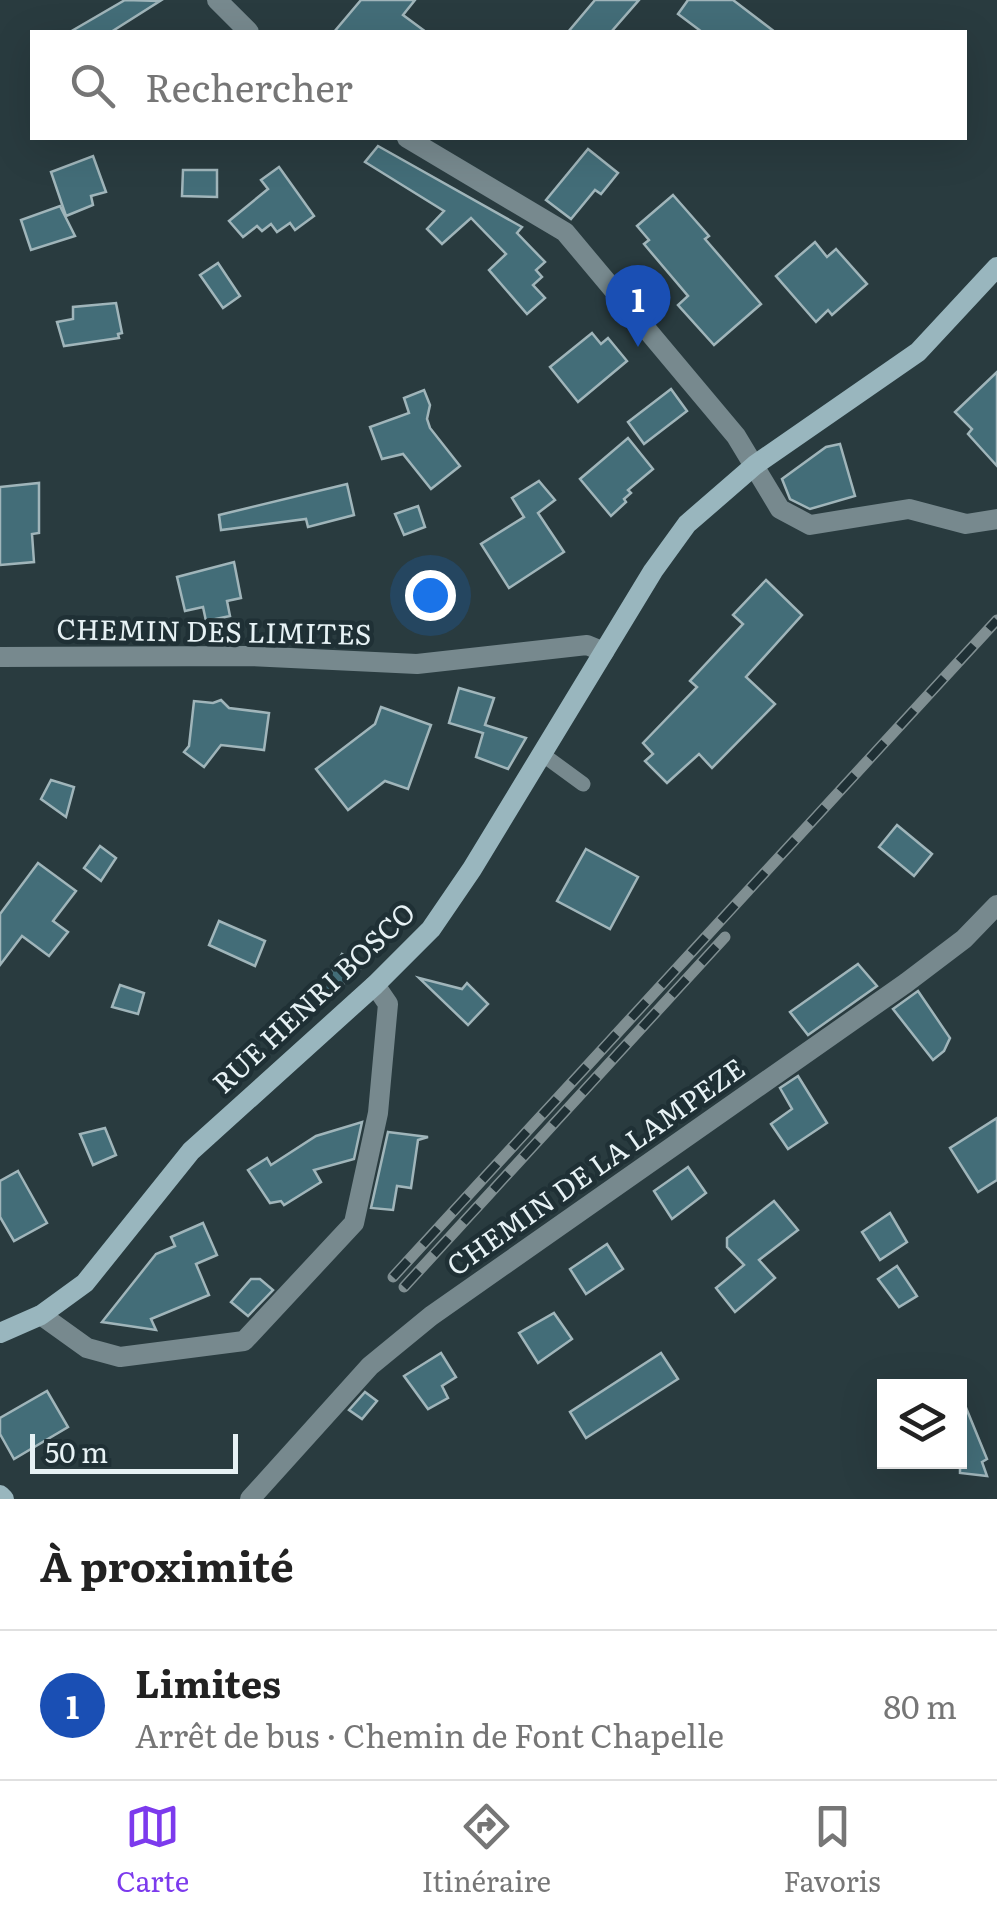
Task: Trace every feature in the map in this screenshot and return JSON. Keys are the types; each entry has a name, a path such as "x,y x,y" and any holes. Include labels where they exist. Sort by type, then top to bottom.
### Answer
{"street":[{"path":"218,0 247,30"},
{"path":"410,140 565,232 724,422 756,465 780,509 810,524 908,509 966,524 997,520"},
{"path":"756,465 918,352 997,267"},
{"name":"RUE HENRI BOSCO","path":"0,1333 41,1316 84,1284 190,1151 375,985 431,929 687,524 756,465"},
{"name":"CHEMIN DES LIMITES","path":"0,657 251,656 416,664 587,645 604,652"},
{"name":"CHEMIN DE LA LAMPEZE","path":"250,1499 370,1366 431,1316 906,983 964,939 997,905"},
{"path":"41,1316 87,1348 120,1357 244,1342 354,1222 378,1113 388,1004 375,985"}],"lane":[{"path":"542,754 583,784"}],"building":[{"path":"125,0 160,1 114,30 73,30"},
{"path":"361,0 415,0 403,15 423,30 336,30"},
{"path":"595,0 639,0 613,30 570,30"},
{"path":"688,0 733,0 772,30 699,30 678,14"},
{"path":"378,146 522,227 517,233 545,262 536,270 542,277 533,285 545,298 527,314 489,270 506,254 471,218 442,244 427,229 444,211 365,162"},
{"path":"588,149 618,173 601,194 595,190 571,219 546,200"},
{"path":"93,156 106,192 91,196 93,205 66,216 51,172"},
{"path":"279,167 314,216 295,230 290,223 277,232 271,224 262,231 257,226 243,237 229,221 268,189 261,180"},
{"path":"183,170 217,170 217,197 182,196"},
{"path":"673,195 761,304 714,345 678,305 688,296 644,244 649,240 637,226"},
{"path":"60,206 75,236 31,250 21,220"},
{"path":"815,242 827,257 836,249 867,284 832,315 828,310 816,322 776,276"},
{"path":"218,263 240,296 223,308 200,275"},
{"path":"116,303 122,333 119,338 64,346 57,322 73,319 73,307"},
{"path":"592,333 601,344 608,338 627,361 578,402 550,367"},
{"path":"997,372 997,466 968,434 972,429 955,412"},
{"path":"671,389 687,411 644,444 628,422"},
{"path":"424,390 430,405 430,428 460,466 431,489 403,454 382,459 370,427 409,413 404,398"},
{"path":"628,438 653,469 628,490 631,493 624,499 626,502 611,516 580,479"},
{"path":"840,444 855,496 810,509 790,499 782,479 826,447"},
{"path":"539,481 555,500 538,513 564,552 509,588 481,544 524,517 512,498"},
{"path":"39,483 39,533 32,534 34,562 0,565 0,487"},
{"path":"347,484 354,515 308,527 306,519 221,530 219,515"},
{"path":"418,506 425,527 404,535 395,514"},
{"path":"234,562 241,598 227,601 230,616 206,621 203,607 185,611 177,577"},
{"path":"766,580 802,615 746,677 775,704 712,768 699,754 667,783 645,761 653,754 643,743 697,687 690,681 743,624 733,615"},
{"path":"459,688 494,698 485,725 526,738 508,769 476,757 483,733 449,723"},
{"path":"221,700 229,708 269,713 264,750 221,745 204,767 184,752 189,746 194,701"},
{"path":"381,707 431,725 408,789 385,781 348,810 316,769 375,724"},
{"path":"51,780 74,787 66,817 41,799"},
{"path":"897,825 932,854 914,876 879,847"},
{"path":"100,846 116,858 101,881 84,868"},
{"path":"586,849 638,877 610,929 557,901"},
{"path":"38,863 76,891 53,921 68,932 49,956 22,936 0,965 0,914"},
{"path":"219,921 265,941 255,966 209,945"},
{"path":"342,954 362,967 313,1012 308,1008"},
{"path":"858,964 877,986 808,1035 790,1012"},
{"path":"419,978 462,989 467,983 488,1004 468,1025"},
{"path":"120,985 144,993 138,1014 112,1007"},
{"path":"918,991 950,1038 944,1051 933,1060 893,1009"},
{"path":"798,1076 827,1123 788,1149 771,1124 792,1109 780,1088"},
{"path":"997,1118 997,1180 978,1192 950,1148"},
{"path":"362,1122 354,1159 314,1170 321,1182 284,1205 281,1201 270,1203 248,1170 267,1158 271,1165 316,1136"},
{"path":"105,1128 116,1155 93,1165 80,1134"},
{"path":"388,1132 428,1137 418,1140 411,1188 397,1186 393,1210 371,1208"},
{"path":"688,1167 706,1193 672,1219 654,1191"},
{"path":"18,1171 47,1223 14,1241 0,1217 0,1181"},
{"path":"774,1201 798,1230 759,1260 775,1278 735,1312 716,1288 744,1265 727,1247 727,1238"},
{"path":"890,1213 907,1242 880,1260 862,1232"},
{"path":"203,1223 217,1255 196,1264 209,1295 151,1319 156,1330 102,1322 156,1254 175,1246 171,1237"},
{"path":"607,1244 623,1269 586,1294 570,1269"},
{"path":"897,1266 917,1296 899,1307 878,1279"},
{"path":"251,1279 260,1279 273,1290 248,1316 231,1302"},
{"path":"554,1313 572,1339 538,1363 519,1333"},
{"path":"441,1353 456,1377 442,1386 448,1398 428,1409 404,1376"},
{"path":"661,1353 678,1379 586,1438 570,1412"},
{"path":"47,1391 68,1427 14,1459 0,1434 0,1418"},
{"path":"365,1392 377,1401 362,1419 349,1410"},
{"path":"967,1410 987,1459 982,1462 987,1476 960,1473 960,1469 967,1469"}],"railway":[{"path":"393,1277 997,620"},
{"path":"404,1287 725,937"}],"place":[{"name":"Limites","path":"638,347"}]}
